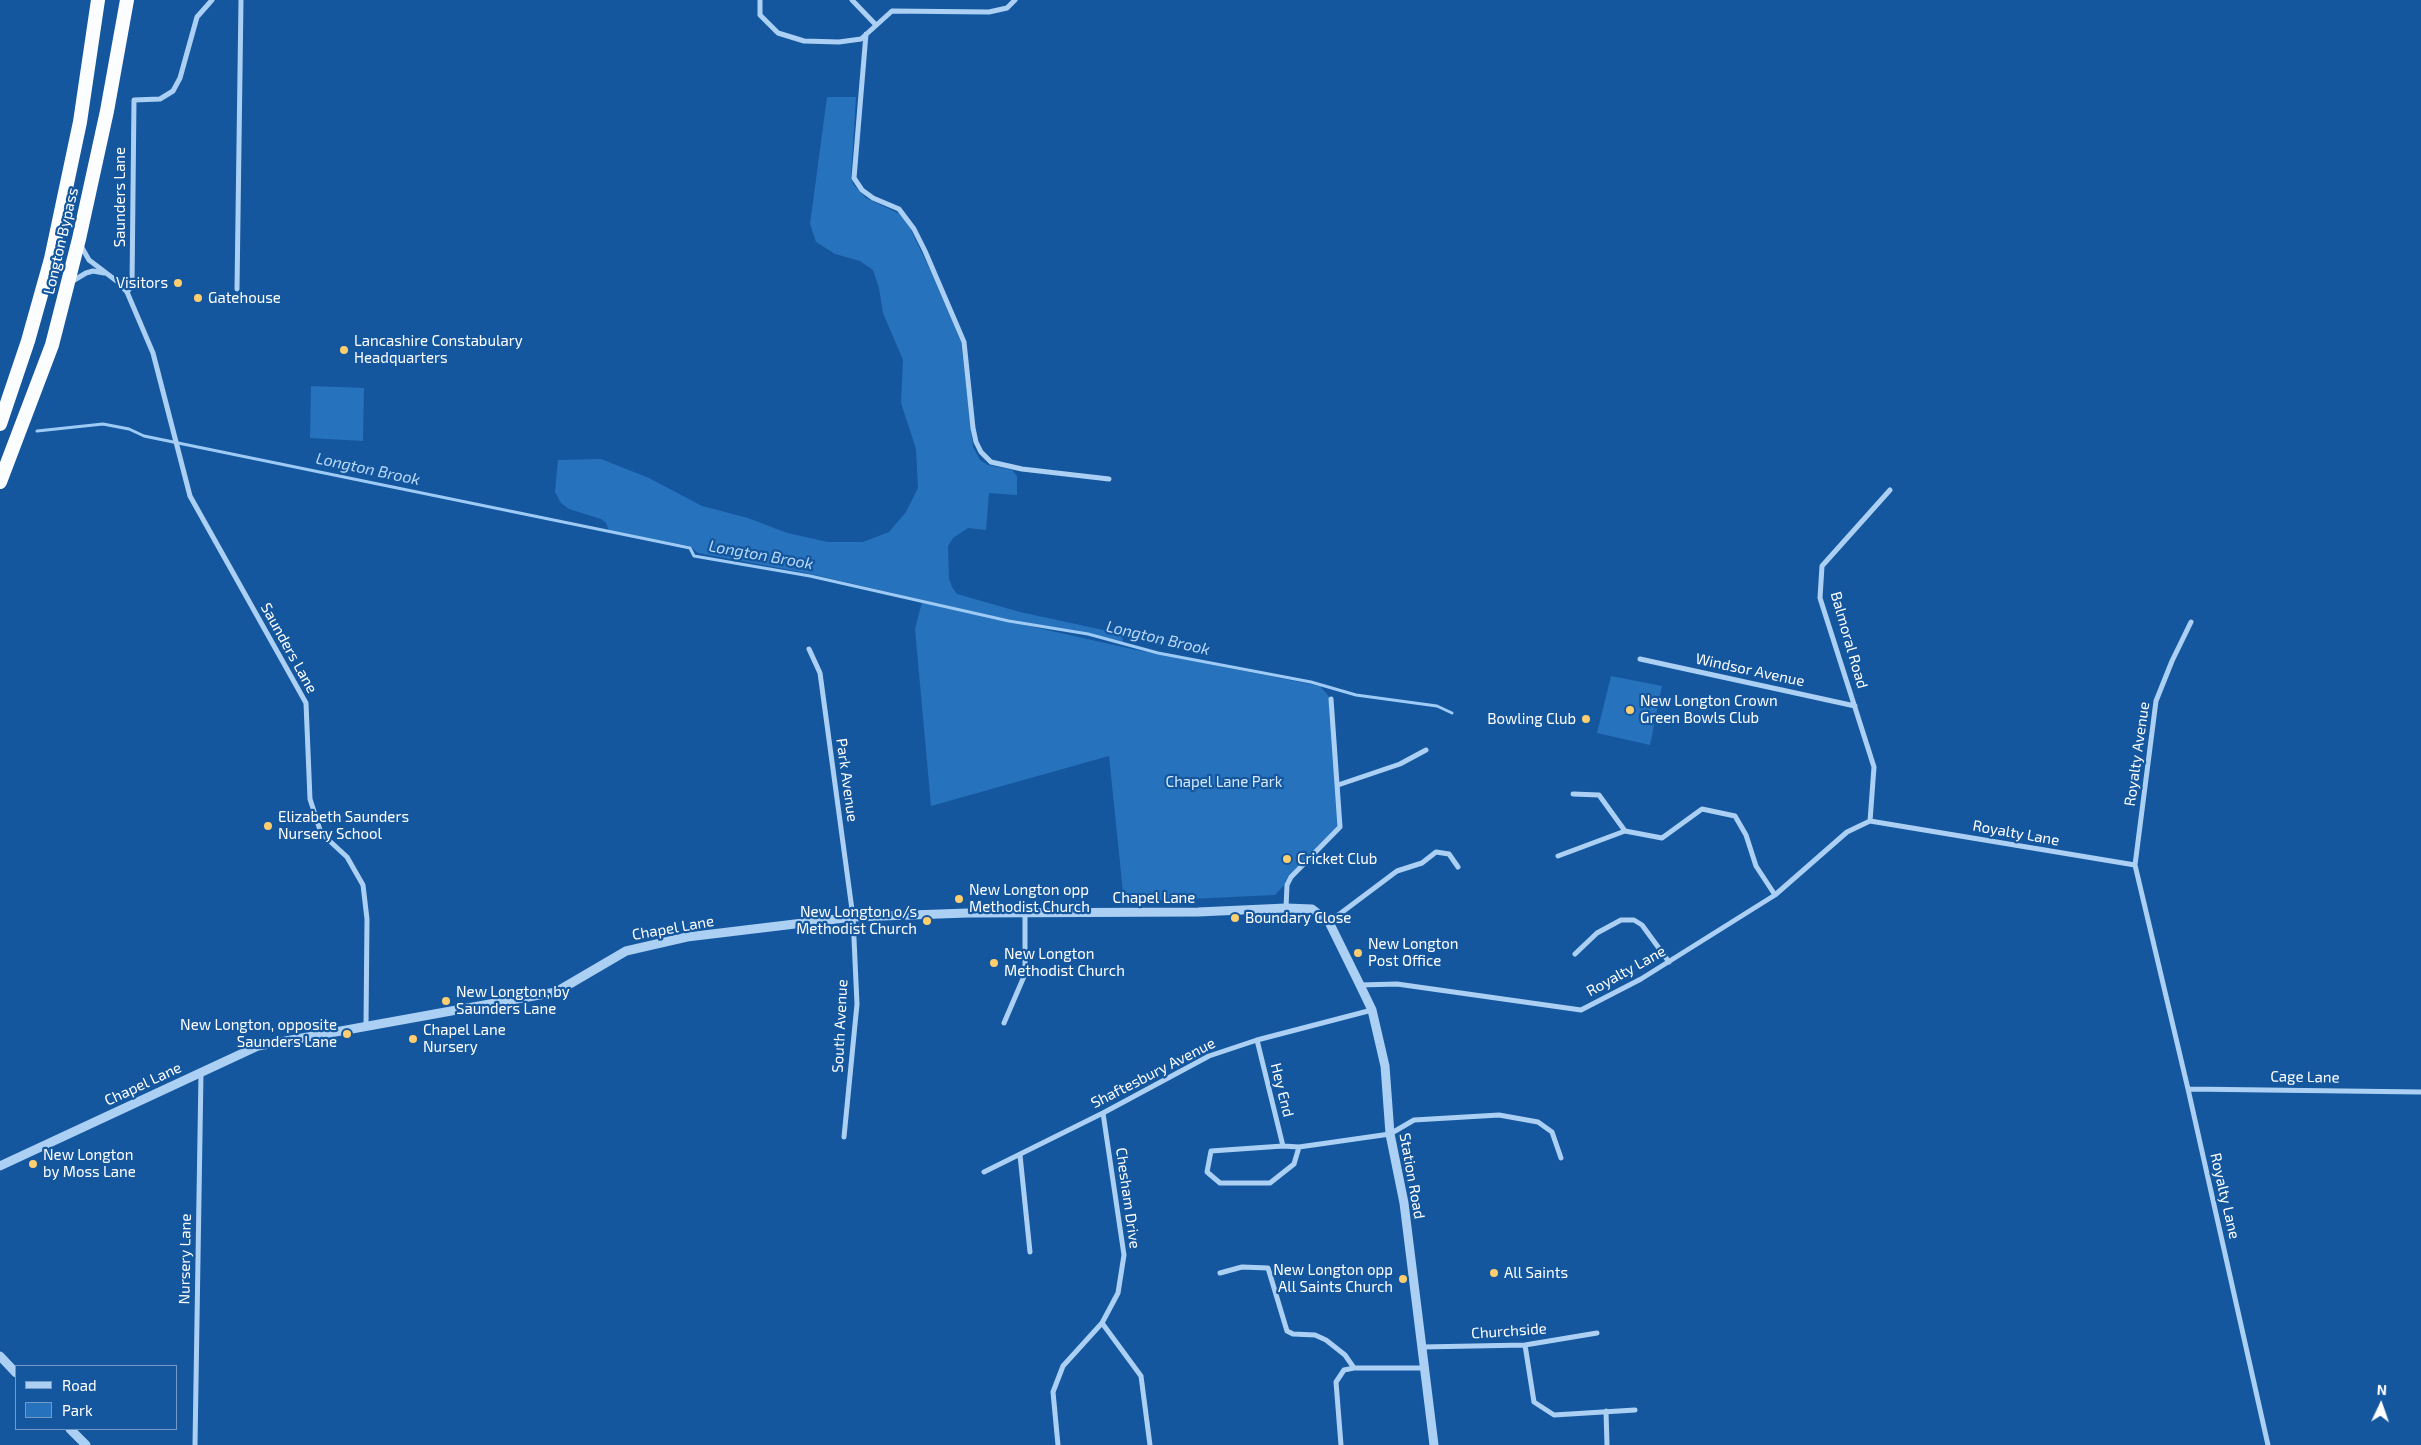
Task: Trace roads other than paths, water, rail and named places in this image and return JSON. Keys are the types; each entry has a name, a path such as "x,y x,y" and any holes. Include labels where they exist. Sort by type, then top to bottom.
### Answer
{"highway":[{"name":"Longton Bypass","path":"0,424 28,341 52,259 80,122 98,0"},
{"name":"Longton Bypass","path":"0,482 52,346 79,239 109,102 127,0"}],"street":[{"name":"Saunders Lane","path":"127,292 132,286 134,100 160,99 172,91 180,78 197,17 212,0"},
{"path":"237,289 241,0"},
{"path":"760,0 760,15 778,33 804,41 839,42 861,39 892,11 989,12 1007,8 1015,0"},
{"path":"852,0 876,25"},
{"path":"866,34 854,178 862,190 873,198 899,209 914,229 925,251 964,342 973,428 976,442 981,452 991,462 1022,469 1109,480"},
{"name":"Saunders Lane","path":"79,239 86,256 118,282 127,292 153,353 190,496 306,704 310,799 321,833 347,857 364,885 367,919 366,1025"},
{"path":"68,284 86,273 93,271 105,273"},
{"name":"Balmoral Road","path":"1870,821 1874,767 1820,598 1822,566 1890,490"},
{"name":"Royalty Avenue","path":"2135,865 2156,701 2172,661 2191,622"},
{"name":"Park Avenue","path":"809,650 820,673 853,917"},
{"name":"Windsor Avenue","path":"1640,659 1855,706"},
{"path":"1286,908 1287,885 1291,877 1340,827 1331,700"},
{"path":"1338,785 1400,764 1426,750"},
{"path":"1572,794 1599,795 1625,831"},
{"path":"1558,856 1625,831 1662,838 1702,809 1735,816 1746,835 1756,866 1775,895"},
{"name":"Royalty Lane","path":"1360,984 1396,984 1581,1010 1668,962 1775,895 1847,832 1870,821 2135,865 2188,1089 2268,1445"},
{"path":"1329,922 1397,871 1422,863 1436,852 1449,854 1458,868"},
{"name":"Chapel Lane","path":"0,1166 258,1046 556,992 626,951 678,939 853,917 1025,913 1198,912 1286,908 1312,909 1329,922"},
{"path":"1004,1023 1026,974 1025,913"},
{"name":"South Avenue","path":"844,1137 857,1004 853,917"},
{"path":"1575,954 1597,933 1621,920 1634,920 1642,925 1668,962"},
{"name":"Station Road","path":"1329,922 1372,1010 1385,1066 1390,1134 1404,1203 1434,1445"},
{"name":"Shaftesbury Avenue","path":"984,1172 1103,1113 1209,1056 1257,1040 1372,1010"},
{"name":"Hey End","path":"1257,1040 1282,1146"},
{"name":"Nursery Lane","path":"195,1445 201,1072"},
{"name":"Cage Lane","path":"2188,1089 2421,1092"},
{"name":"Chesham Drive","path":"1058,1445 1053,1392 1063,1366 1102,1323 1118,1293 1124,1255 1103,1113"},
{"path":"1299,1147 1294,1164 1270,1183 1220,1184 1207,1172 1211,1151 1282,1146 1299,1147 1390,1134 1414,1120 1499,1115 1538,1122 1552,1132 1561,1158"},
{"path":"1020,1155 1030,1252"},
{"path":"1220,1273 1242,1268 1268,1268 1287,1331 1293,1334 1315,1336 1326,1340 1345,1355 1354,1368"},
{"path":"1102,1323 1141,1376 1150,1445"},
{"name":"Churchside","path":"1421,1348 1525,1345 1597,1333"},
{"path":"1525,1345 1534,1402 1554,1415 1635,1410"},
{"path":"0,1356 15,1372"},
{"path":"1341,1445 1336,1382 1344,1370 1354,1368 1424,1368"},
{"path":"1606,1412 1607,1445"},
{"path":"71,1430 86,1445"}],"waterway":[{"name":"Longton Brook","path":"37,431 103,424 129,429 144,436 690,548 694,556 810,576 1009,621 1088,634 1158,653 1311,682 1356,695 1437,706 1452,713"}],"place":[{"name":"Visitors","path":"178,283"},
{"name":"Gatehouse","path":"198,298"},
{"name":"Lancashire Constabulary Headquarters","path":"344,350"},
{"name":"New Longton Crown Green Bowls Club","path":"1630,710"},
{"name":"Bowling Club","path":"1586,719"},
{"name":"Elizabeth Saunders Nursery School","path":"268,826"},
{"name":"Cricket Club","path":"1287,859"},
{"name":"New Longton opp Methodist Church","path":"959,899"},
{"name":"Boundary Close","path":"1235,918"},
{"name":"New Longton o/s Methodist Church","path":"927,921"},
{"name":"New Longton Post Office","path":"1358,953"},
{"name":"New Longton Methodist Church","path":"994,963"},
{"name":"New Longton, by Saunders Lane","path":"446,1001"},
{"name":"New Longton, opposite Saunders Lane","path":"347,1034"},
{"name":"Chapel Lane Nursery","path":"413,1039"},
{"name":"New Longton by Moss Lane","path":"33,1164"},
{"name":"All Saints","path":"1494,1273"},
{"name":"New Longton opp All Saints Church","path":"1403,1279"}],"park label":[{"name":"Chapel Lane Park","path":"1224,782"}]}
